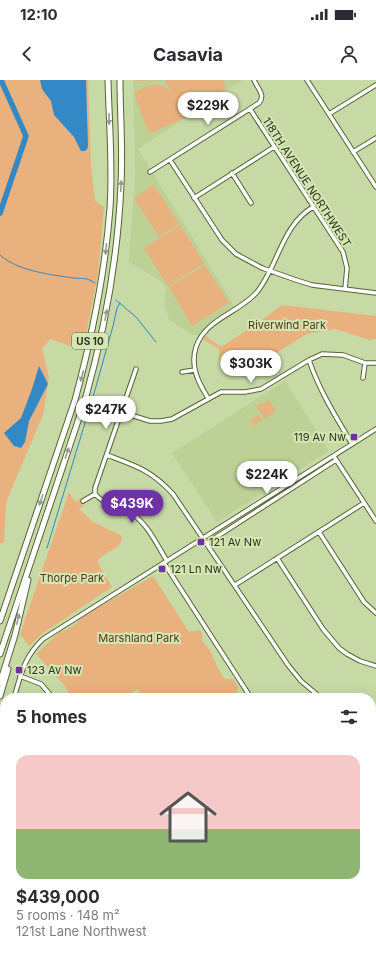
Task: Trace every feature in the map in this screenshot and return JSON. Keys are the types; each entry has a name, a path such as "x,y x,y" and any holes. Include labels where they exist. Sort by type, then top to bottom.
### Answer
{"highway":[{"name":"US 10","path":"0,622 75,400 85,364 98,302 105,261 110,207 108,80"},
{"name":"US 10","path":"0,654 85,400 107,313 114,262 121,183 120,80"},
{"path":"0,683 15,635 37,543"},
{"path":"0,616 10,592"},
{"path":"1,693 14,648 15,635"}],"street":[{"path":"150,172 259,103 262,94 254,80"},
{"path":"307,80 376,187"},
{"path":"329,114 376,85"},
{"name":"118TH AVENUE NORTHWEST","path":"250,109 343,252 347,268 345,289"},
{"path":"353,152 376,138"},
{"path":"194,198 274,147"},
{"path":"170,160 222,240 236,254 270,270 312,285 376,293"},
{"path":"232,173 251,203"},
{"path":"208,398 198,382 194,362 196,350 202,335 212,325 250,300 263,284 293,224 313,206"},
{"path":"120,412 150,421 166,420 180,416 208,398 221,392 245,392 261,389 309,360 322,354 330,353 343,355 365,363 376,363"},
{"path":"309,360 317,381 352,444"},
{"path":"363,378 365,363"},
{"path":"136,369 95,488 95,494 101,500 124,509 138,518 149,532 165,562 249,693"},
{"path":"182,372 195,370"},
{"path":"16,693 26,660 32,649 43,639 376,429"},
{"path":"107,455 140,467 156,477 180,502 288,665 301,681 315,693"},
{"path":"333,456 376,521"},
{"path":"207,543 336,460"},
{"path":"83,501 95,494"},
{"path":"235,585 364,503"},
{"path":"319,532 364,602 376,613"},
{"path":"277,558 323,629 336,644 347,654 360,661 376,666"},
{"path":"20,676 41,684 49,693"}],"shaded area":[{"path":"133,80 243,80 138,149 235,307 209,325 199,335 193,335 169,320 164,307 166,288 161,281 129,262 135,173"},
{"path":"285,381 329,451 217,522 172,453"}],"green space":[{"path":"0,80 88,80 91,166 95,201 104,207 98,274 86,334 70,346 50,339 42,349 49,377 43,415 6,502 4,542 0,544"},
{"path":"134,80 165,80 134,81"},
{"path":"165,80 223,80 226,86 225,89 187,112 179,105 185,118 151,133 148,132 134,93 153,84 161,85 170,91"},
{"path":"154,185 179,224 159,237 134,198"},
{"path":"180,225 204,263 168,286 144,248"},
{"path":"205,265 229,303 192,326 169,287"},
{"name":"Riverwind Park","path":"282,305 376,316 376,339 370,340 335,329 307,334 255,366 222,371 219,358 219,349 203,339 206,336 221,347"},
{"path":"269,400 276,412 264,419 256,406"},
{"path":"258,415 262,420 253,426 250,420"},
{"name":"Thorpe Park","path":"69,492 75,502 80,499 84,506 79,509 93,522 122,536 119,544 97,562 112,587 43,633 29,646 20,634"},
{"name":"Marshland Park","path":"153,576 189,632 199,630 202,633 202,641 209,650 219,670 225,679 233,679 238,687 237,692 140,693 138,689 131,693 69,693 66,687 36,654 60,632 76,624 82,617"}],"water":[{"path":"40,80 86,80 88,146 85,151 81,151 74,137 54,115 51,101 42,89"},
{"path":"39,366 48,384 29,421 25,442 21,448 14,446 4,433 21,418"}],"waterway":[{"path":"0,213 26,136 1,80"},
{"path":"0,255 25,269 87,279 95,283"},
{"path":"116,300 136,317 156,342"},
{"path":"47,548 95,390 117,308 120,303"}],"place":[{"name":"119 Av Nw","path":"354,437"},
{"name":"121 Av Nw","path":"201,542"},
{"name":"121 Ln Nw","path":"162,569"},
{"name":"123 Av Nw","path":"19,670"}]}
